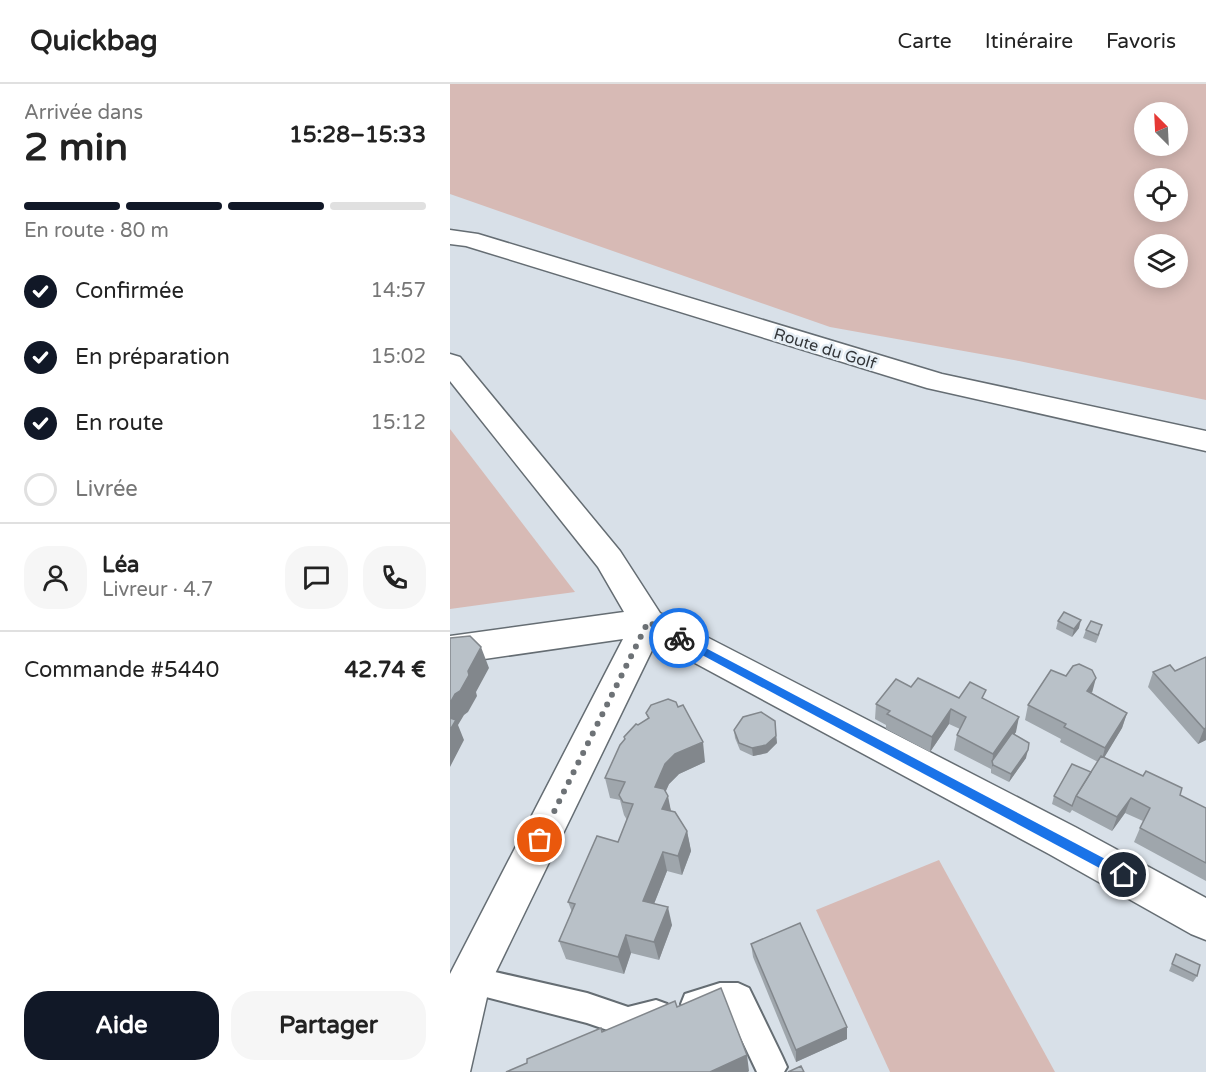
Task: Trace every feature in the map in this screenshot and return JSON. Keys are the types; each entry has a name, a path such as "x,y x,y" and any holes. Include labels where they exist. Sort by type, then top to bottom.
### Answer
{"street":[{"name":"Route du Golf","path":"450,237 469,239 938,382 1206,441"},
{"path":"450,363 609,559 648,622 1063,841 1206,920"},
{"path":"450,650 648,622"},
{"path":"450,1065 459,979 611,700 648,622"}],"lane":[{"path":"459,979 587,1008 628,1022 720,998 738,998 771,1067"}],"shaded area":[{"path":"450,84 1206,84 1206,400 1019,361 830,327 450,194"},
{"path":"450,429 575,592 450,609"},
{"path":"939,860 1055,1072 890,1072 816,910"}],"building":[{"path":"1064,612 1081,620 1074,629 1058,621"},
{"path":"1091,621 1102,625 1098,635 1086,630"},
{"path":"470,636 481,647 468,671 469,675 450,703 450,638"},
{"path":"1206,657 1206,728 1204,729 1153,672 1170,665 1175,671"},
{"path":"1079,664 1092,670 1096,678 1087,691 1127,713 1105,748 1064,727 1066,724 1028,705 1051,670 1066,676 1073,666"},
{"path":"918,678 959,698 970,682 986,690 982,698 1019,717 993,754 957,735 966,717 951,709 932,737 887,714 890,711 876,704 896,679 911,687"},
{"path":"668,699 676,702 678,707 683,705 703,742 675,754 665,764 655,787 664,789 668,796 662,809 675,812 687,831 678,856 663,852 643,901 668,907 654,942 626,935 618,957 559,941 575,904 568,902 597,836 618,842 633,804 623,802 619,795 625,782 605,778 624,737 636,724 649,718 646,713 651,705"},
{"path":"761,712 775,721 776,736 766,745 752,748 739,743 734,730 743,717"},
{"path":"450,718 456,720 450,730"},
{"path":"1012,733 1029,743 1028,750 1011,774 993,765 992,761"},
{"path":"1101,756 1143,776 1146,771 1182,788 1180,795 1206,808 1206,863 1140,828 1150,808 1131,798 1117,817 1076,796"},
{"path":"1072,764 1091,772 1072,806 1054,796"},
{"path":"800,923 847,1027 796,1050 751,944"},
{"path":"1176,954 1200,965 1197,976 1172,964"},
{"path":"721,988 747,1055 710,1072 506,1072 527,1063 527,1059 601,1028 602,1032 675,1001 677,1007"},
{"path":"801,1066 804,1072 788,1072"}],"way so far":[{"path":"540,840 648,622 679,638"}],"route":[{"path":"679,638 1124,875"}]}
